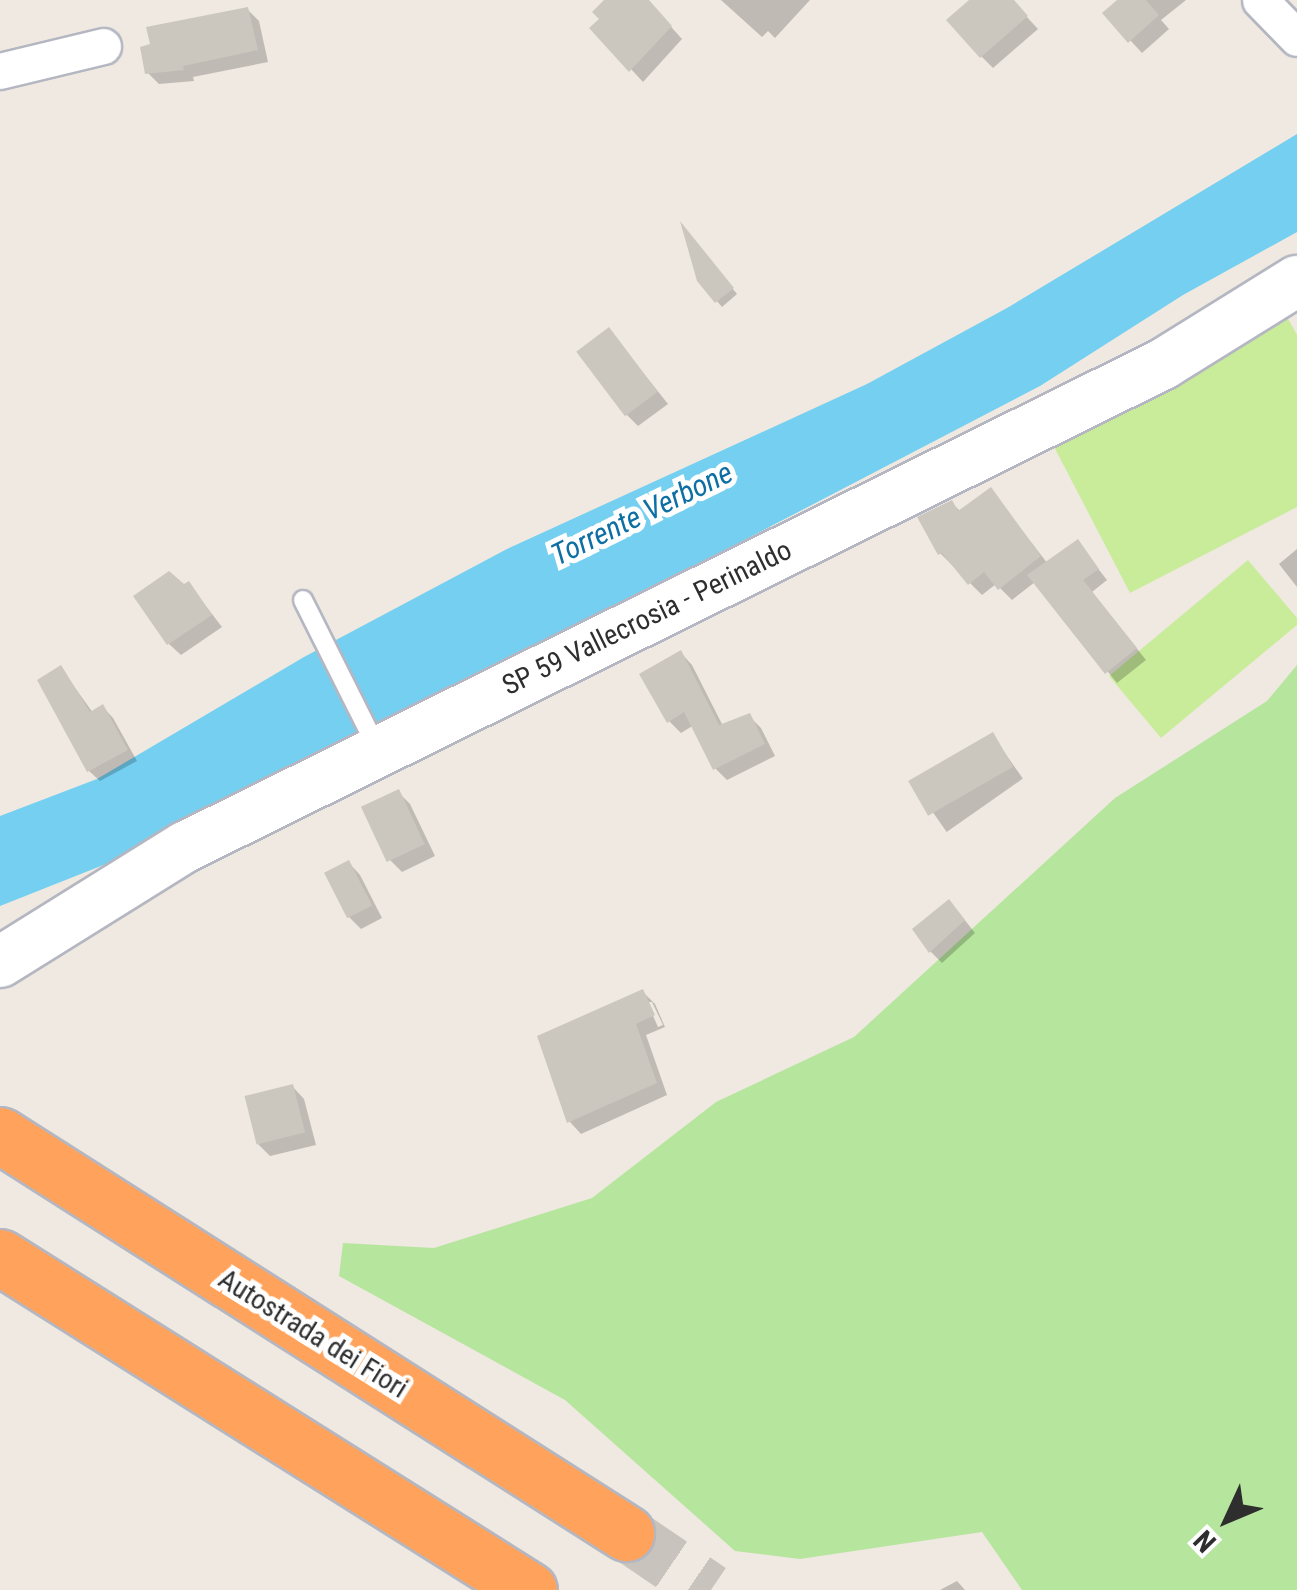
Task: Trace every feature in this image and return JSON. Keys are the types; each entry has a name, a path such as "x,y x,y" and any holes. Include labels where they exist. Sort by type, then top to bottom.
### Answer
{"highway":[{"name":"Autostrada dei Fiori","path":"0,1135 626,1534"},
{"path":"0,1257 529,1590"}],"main road":[{"name":"SP 59 Vallecrosia - Perinaldo","path":"0,962 372,739 1163,364 1297,281"}],"street":[{"path":"1260,0 1297,38"},
{"path":"0,70 103,46"}],"lane":[{"path":"303,600 372,739"}],"green space":[{"path":"1286,315 1297,335 1297,507 1130,593 1050,439"},
{"path":"1248,560 1297,618 1297,625 1161,738 1109,676"},
{"path":"1297,665 1297,1590 1022,1590 982,1532 800,1559 735,1551 565,1400 339,1276 343,1243 434,1248 592,1198 716,1102 854,1037 1115,798 1267,701"}],"water":[{"name":"Torrente Verbone","path":"1297,134 1297,232 1183,295 1040,386 685,571 272,774 111,862 0,906 0,816 97,779 304,657 507,549 867,384 1007,308"}],"building":[{"path":"604,0 649,0 672,26 629,72 589,28 599,19 592,12"},
{"path":"969,0 1014,0 1028,16 980,58 946,20"},
{"path":"1117,0 1146,0 1159,15 1128,43 1102,13"},
{"path":"248,7 258,50 183,66 184,70 145,74 140,47 150,44 146,27"},
{"path":"680,221 734,288 715,303 697,281"},
{"path":"609,327 658,392 625,416 576,352"},
{"path":"991,487 1041,556 998,590 984,572 968,585 942,553 938,555 917,517 952,500 958,511"},
{"path":"1078,539 1099,569 1083,580 1137,648 1105,674 1027,575"},
{"path":"169,571 184,584 189,581 212,615 167,645 133,596"},
{"path":"681,650 719,725 750,713 765,744 713,770 684,712 667,723 639,674"},
{"path":"61,665 90,712 103,704 128,750 87,772 37,680"},
{"path":"993,732 1013,767 928,816 908,781"},
{"path":"399,789 425,844 387,862 361,807"},
{"path":"349,860 372,905 347,918 324,873"},
{"path":"949,899 965,920 929,953 912,929"},
{"path":"643,989 655,1015 636,1024 657,1083 567,1123 537,1036"},
{"path":"293,1084 305,1133 257,1145 244,1096"}],"tunnel":[{"path":"626,1533 710,1590"}]}
